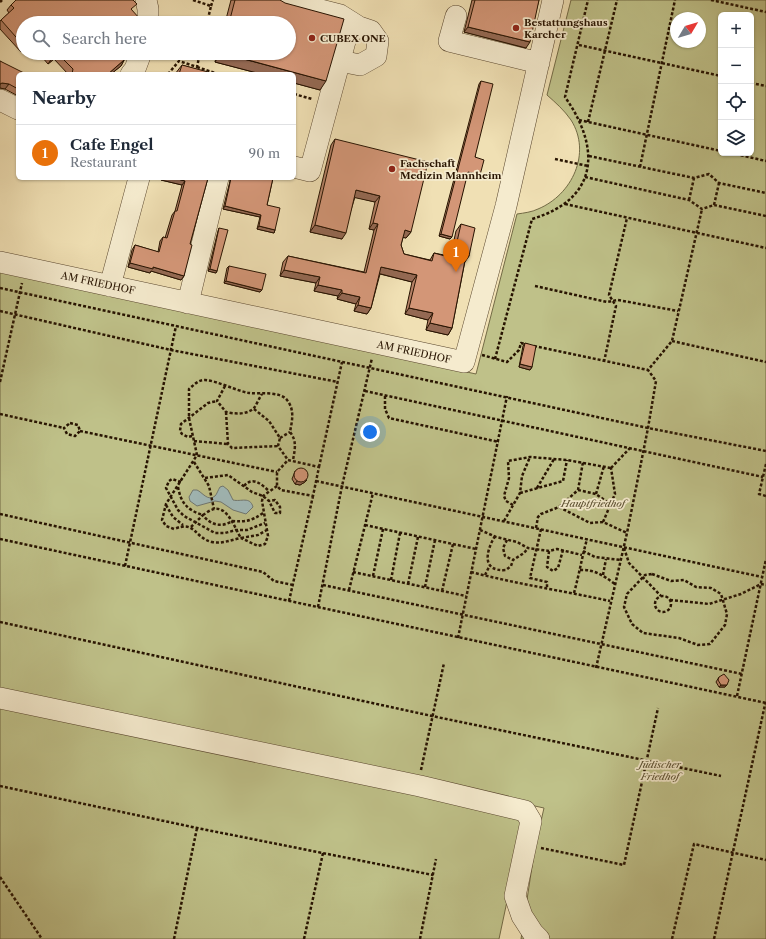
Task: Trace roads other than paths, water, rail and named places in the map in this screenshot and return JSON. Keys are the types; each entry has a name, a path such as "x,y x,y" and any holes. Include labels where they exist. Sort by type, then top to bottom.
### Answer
{"street":[{"path":"146,0 147,16"},
{"path":"282,0 340,15 359,27 371,31 378,41 376,56 360,65 340,61"},
{"name":"AM FRIEDHOF","path":"0,262 464,362 506,206 553,0"},
{"path":"456,16 449,41 539,63"},
{"path":"296,168 310,171 347,34 359,27"},
{"path":"133,72 138,60"},
{"path":"0,100 16,108"},
{"path":"110,286 138,180"},
{"path":"188,303 218,180"},
{"path":"0,698 412,785 525,811 531,821 527,846 515,896 522,916 533,933 539,939"}],"water":[{"path":"223,486 228,490 233,500 247,500 253,507 246,514 233,510 221,502 215,501 197,506 190,501 189,497 193,490 197,490 212,498 216,495 220,487"}],"place":[{"name":"Bestattungshaus Karcher","path":"516,28"},
{"name":"CUBEX ONE","path":"312,38"},
{"name":"Fachschaft Medizin Mannheim","path":"392,169"},
{"name":"Cafe Engel","path":"456,272"}],"park label":[{"name":"Hauptfriedhof","path":"593,503"},
{"name":"Jüdischer Friedhof","path":"660,770"}]}
